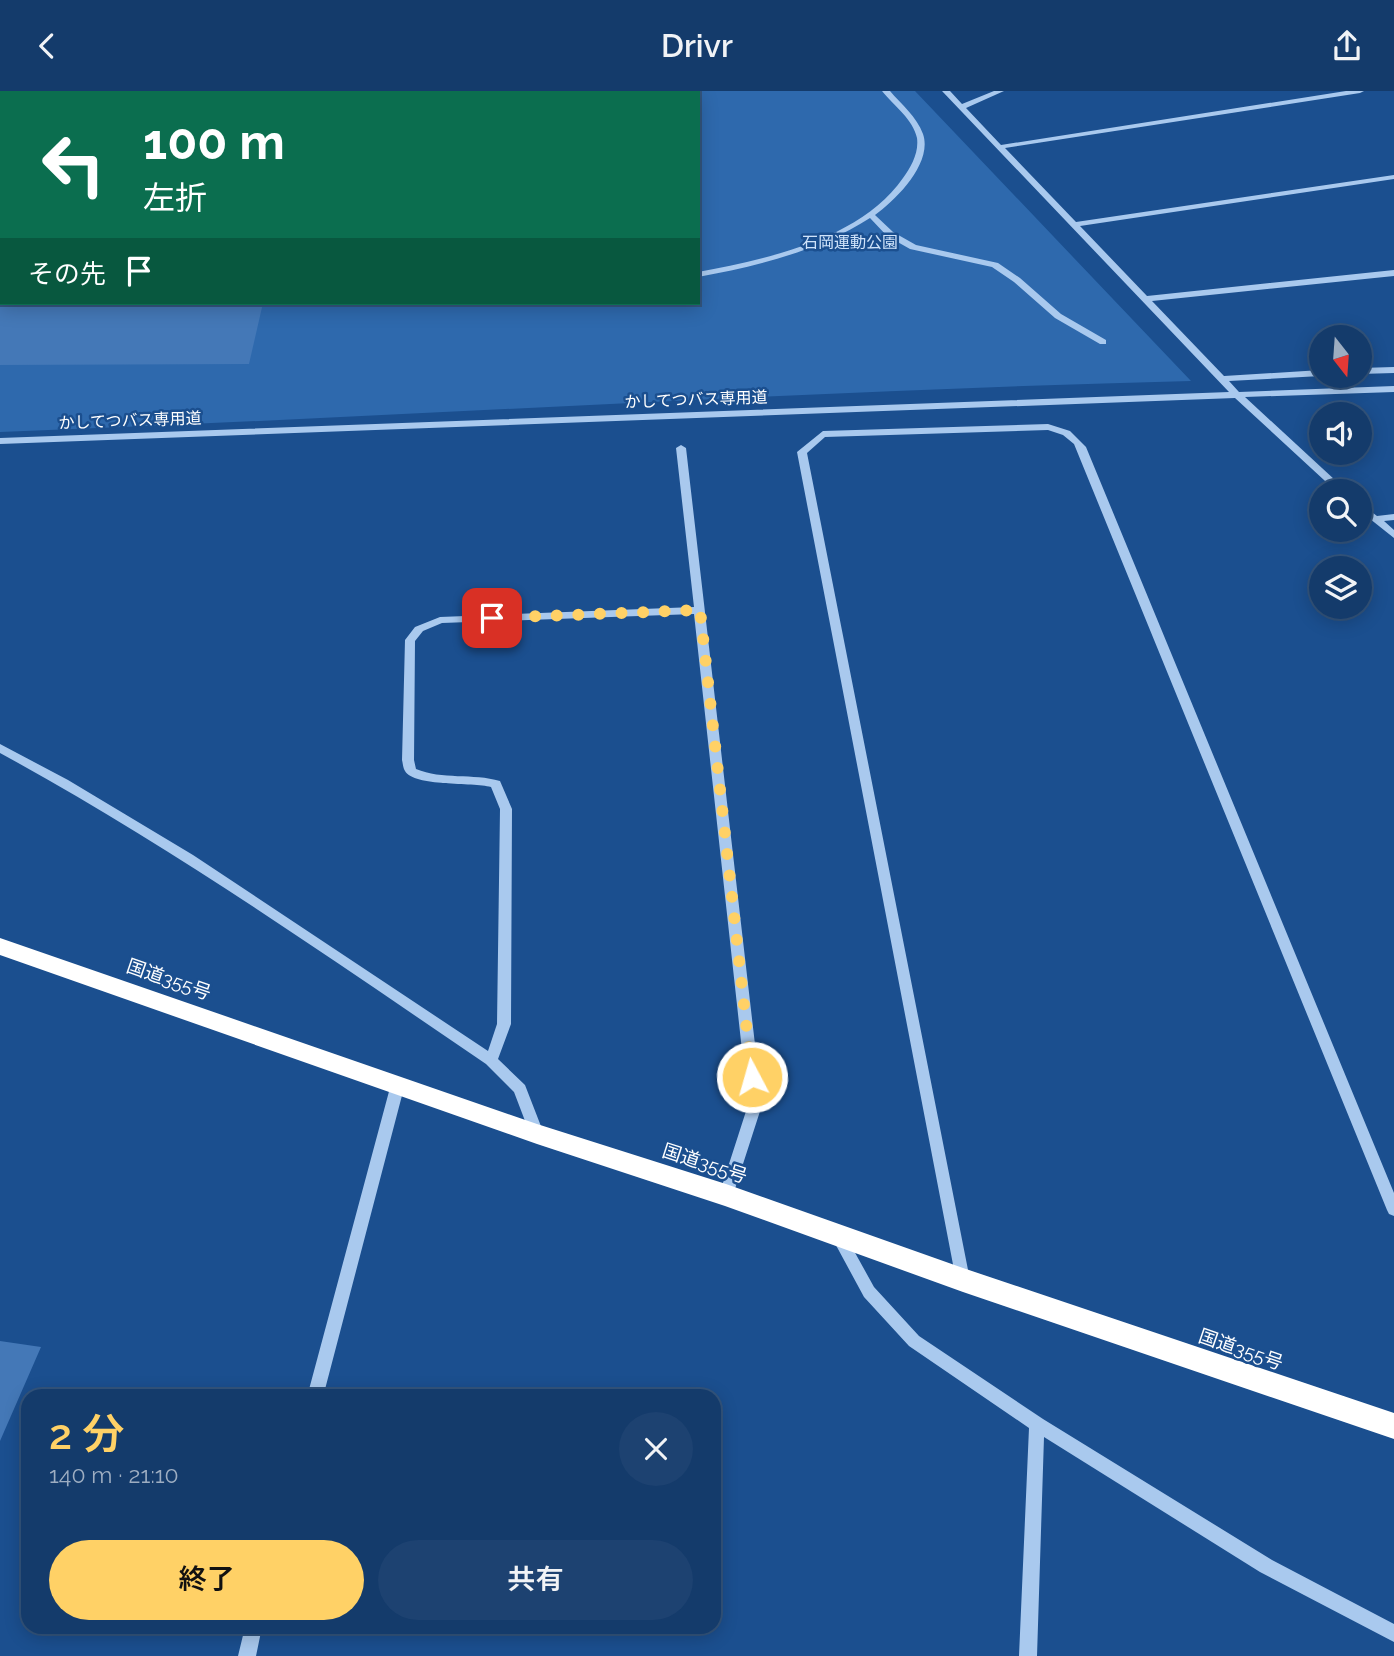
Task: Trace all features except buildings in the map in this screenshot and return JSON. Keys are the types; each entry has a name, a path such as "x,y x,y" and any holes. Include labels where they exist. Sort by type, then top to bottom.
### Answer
{"highway":[{"name":"国道355号","path":"0,946 537,1134 726,1195 963,1280 1394,1426"}],"street":[{"path":"700,275 740,268 808,247 847,229 900,191 921,151 919,132 886,91"},
{"path":"946,91 1220,379 1329,479"},
{"path":"961,107 1000,91"},
{"path":"1000,147 1360,91"},
{"path":"1074,225 1394,177"},
{"path":"870,214 890,233 913,247 995,265 1017,279 1058,316 1103,342"},
{"path":"1144,299 1394,273"},
{"path":"1372,371 1394,370"},
{"path":"1220,379 1309,374"},
{"name":"かしてつバス専用道","path":"0,441 1394,389"},
{"path":"963,1280 802,452 823,434 1048,427 1063,430 1074,437 1086,460 1394,1209"},
{"path":"681,448 755,1105 726,1195"},
{"path":"1372,516 1394,535"},
{"path":"1375,519 1394,517"},
{"path":"491,1060 504,1024 506,809 496,784 482,779 424,778 411,771 408,760 410,641 419,629 440,620 700,610"},
{"path":"0,748 64,781 231,884 491,1060 520,1089 537,1134"},
{"path":"317,1389 398,1084"},
{"path":"837,1234 869,1292 914,1341 1037,1424 1266,1566 1394,1633"},
{"path":"1028,1656 1037,1424"},
{"path":"247,1656 252,1634"}],"green space":[{"name":"石岡運動公園","path":"700,91 915,91 1191,381 893,391 0,432 0,305 700,305"}],"route":[{"path":"492,618 700,610 752,1077"}]}
